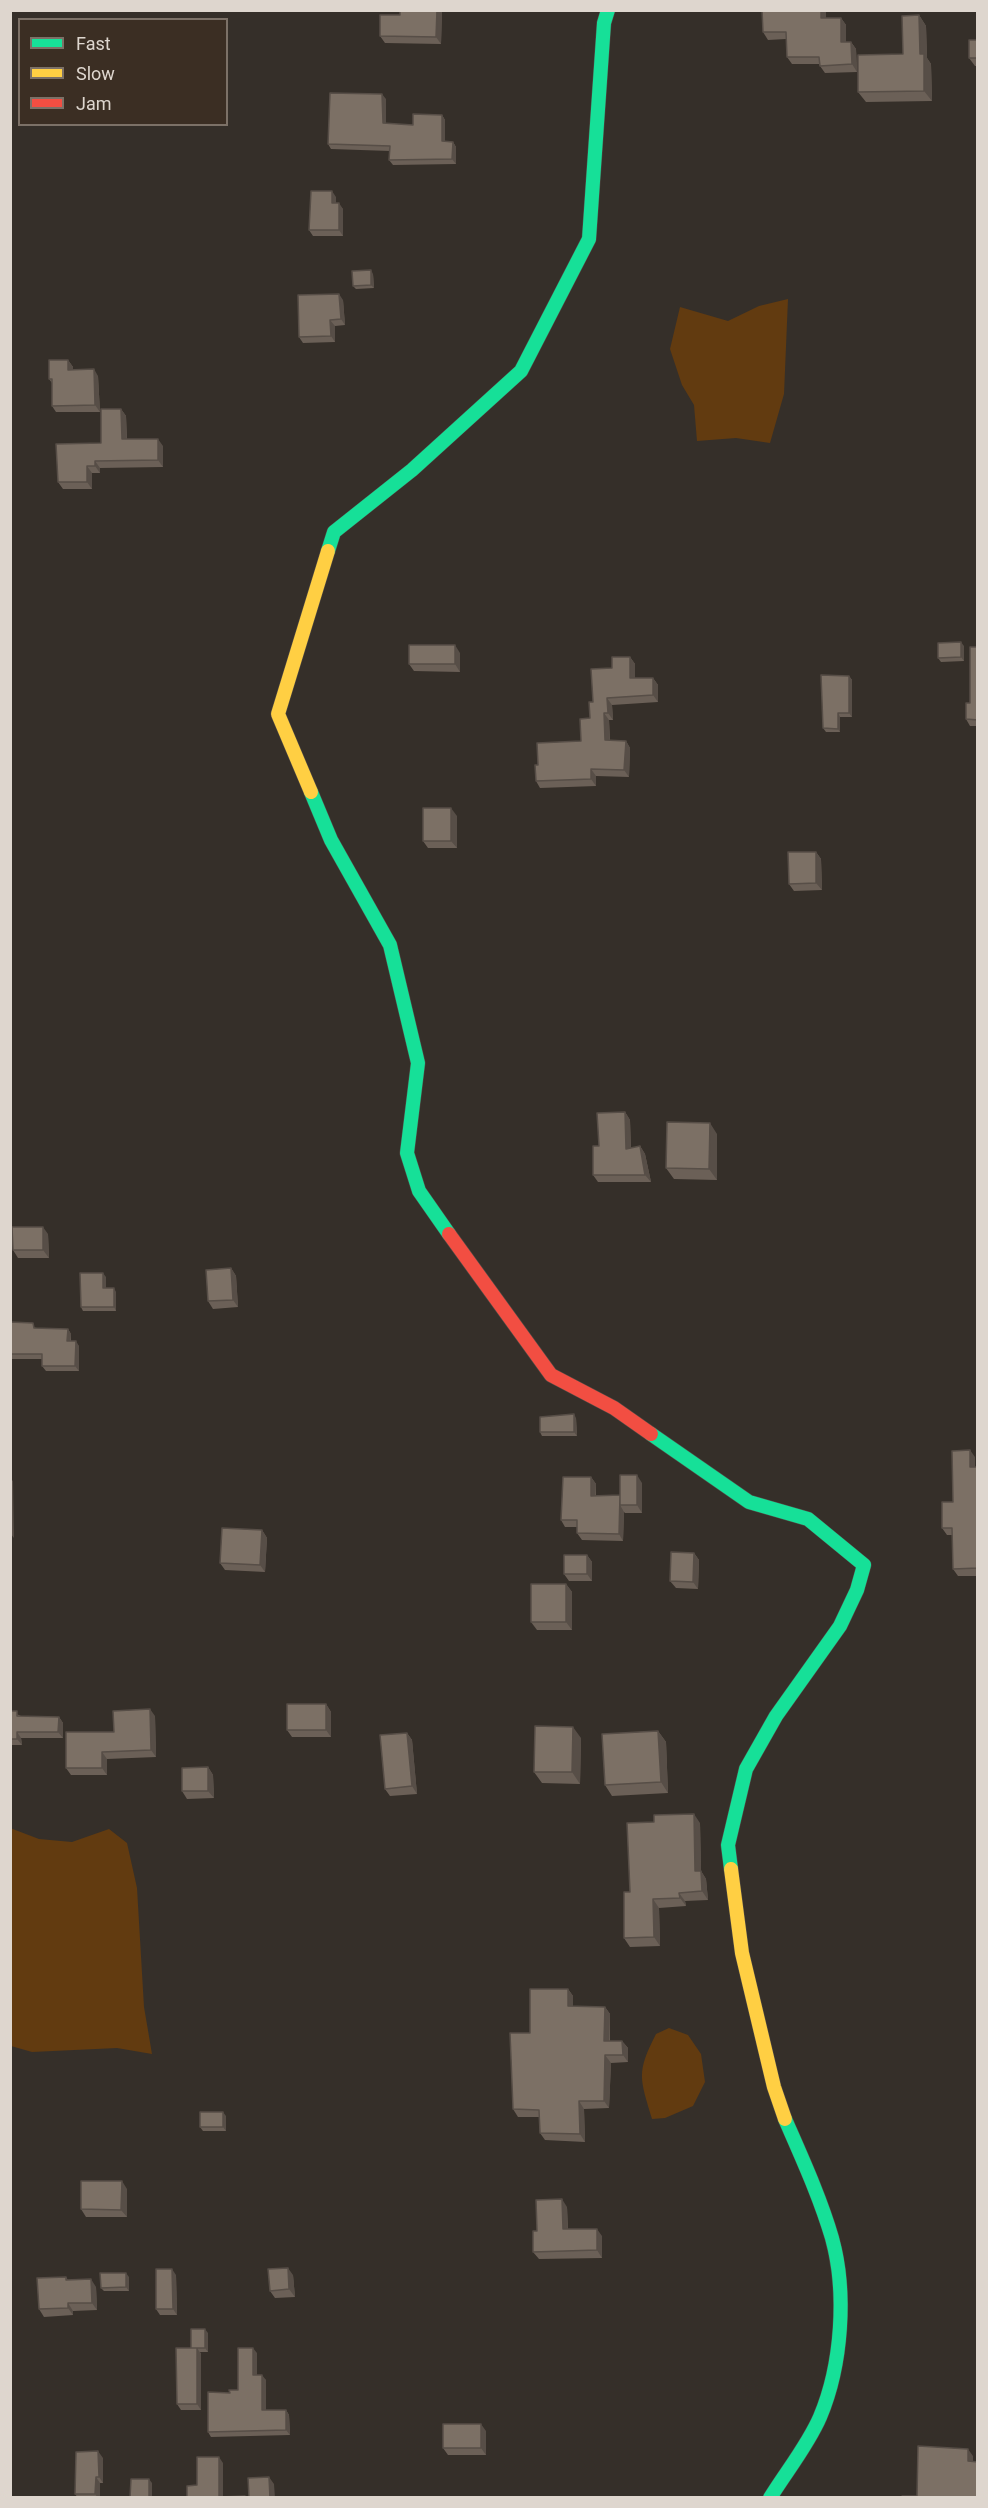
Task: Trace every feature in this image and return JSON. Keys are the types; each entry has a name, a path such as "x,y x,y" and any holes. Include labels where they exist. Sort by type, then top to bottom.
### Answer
{"street":[{"path":"608,10 604,23 589,239 520,371 412,470 334,532 278,714 331,840 390,945 418,1063 407,1153 419,1191 551,1375 614,1408 749,1502 808,1519 864,1565 858,1590 840,1626 776,1716 746,1769 728,1845 742,1953 774,2087 780,2109 806,2167 832,2239 838,2286 840,2349 820,2417 770,2498"}],"shaded area":[{"path":"788,299 784,394 770,443 736,438 697,441 694,405 682,385 670,349 680,307 728,321 759,306"},
{"path":"10,1828 39,1839 72,1842 109,1829 127,1843 137,1888 144,2007 152,2054 117,2048 32,2052 11,2046"},
{"path":"669,2028 688,2035 701,2054 705,2082 693,2106 665,2118 652,2119 643,2084 643,2067 656,2034"}],"building":[{"path":"400,10 437,10 436,37 380,36 380,15 400,15"},
{"path":"762,10 821,10 821,18 841,18 841,42 851,42 852,64 820,66 819,57 787,57 786,32 763,32"},
{"path":"919,15 920,54 924,54 924,91 858,92 858,55 903,54 902,16"},
{"path":"969,40 978,40 978,58 969,58"},
{"path":"330,93 382,94 383,123 413,125 413,114 442,115 442,141 453,142 452,159 389,160 390,146 328,144"},
{"path":"311,191 332,191 332,203 339,203 339,230 309,230"},
{"path":"371,270 371,285 353,286 352,271"},
{"path":"339,294 341,319 330,320 331,336 299,337 298,295"},
{"path":"49,360 68,360 68,370 94,369 95,405 52,406"},
{"path":"101,409 121,409 122,439 158,439 158,460 95,461 95,466 87,466 87,482 58,482 56,444 101,443"},
{"path":"961,642 961,657 938,658 938,643"},
{"path":"409,645 455,645 455,664 409,664"},
{"path":"970,647 978,647 978,720 966,719 966,703 970,703"},
{"path":"612,657 630,657 630,678 653,678 653,695 607,698 608,713 604,713 605,740 626,741 624,770 591,769 591,779 536,781 537,743 581,741 580,719 590,718 589,702 593,702 591,669 612,668"},
{"path":"821,675 849,676 849,713 838,713 838,729 823,728"},
{"path":"423,808 451,808 451,841 423,841"},
{"path":"788,852 816,852 816,883 789,884"},
{"path":"625,1112 626,1149 640,1146 645,1175 593,1175 593,1146 599,1146 597,1113"},
{"path":"667,1122 710,1123 709,1169 666,1168"},
{"path":"12,1227 43,1227 43,1250 13,1250"},
{"path":"231,1268 233,1300 208,1301 206,1270"},
{"path":"80,1273 103,1273 103,1288 114,1288 114,1307 81,1307"},
{"path":"10,1322 33,1323 34,1328 68,1329 67,1341 76,1341 75,1366 42,1366 42,1354 10,1354"},
{"path":"574,1414 574,1432 540,1432 540,1417"},
{"path":"970,1450 970,1467 978,1467 978,1568 953,1569 952,1528 942,1528 942,1502 953,1502 952,1451"},
{"path":"620,1475 637,1475 637,1505 620,1505"},
{"path":"563,1477 591,1477 591,1496 620,1495 619,1534 577,1533 577,1520 561,1520"},
{"path":"222,1528 262,1530 260,1565 220,1563"},
{"path":"671,1552 694,1553 693,1582 670,1581"},
{"path":"564,1555 587,1555 587,1574 564,1574"},
{"path":"531,1584 566,1584 566,1622 531,1622"},
{"path":"287,1704 326,1704 326,1730 287,1730"},
{"path":"150,1709 151,1750 102,1752 102,1768 66,1768 66,1732 114,1732 113,1711"},
{"path":"10,1711 17,1711 17,1716 59,1717 58,1732 17,1732 17,1739 10,1739"},
{"path":"535,1726 573,1727 572,1772 534,1772"},
{"path":"658,1731 661,1782 605,1785 602,1734"},
{"path":"407,1733 412,1786 385,1789 380,1735"},
{"path":"208,1767 208,1791 182,1791 182,1768"},
{"path":"694,1814 695,1871 701,1871 702,1891 679,1893 680,1898 653,1899 654,1937 624,1938 624,1892 630,1892 627,1823 654,1822 654,1815"},
{"path":"530,1989 568,1989 568,2006 605,2007 604,2041 622,2041 623,2055 605,2055 604,2101 579,2101 580,2134 540,2133 539,2110 513,2109 510,2033 530,2033"},
{"path":"200,2112 223,2112 223,2127 200,2127"},
{"path":"81,2181 122,2181 121,2210 81,2209"},
{"path":"562,2199 563,2229 597,2229 597,2250 533,2252 533,2231 537,2231 536,2200"},
{"path":"288,2268 289,2289 270,2291 268,2269"},
{"path":"156,2269 172,2269 173,2309 156,2309"},
{"path":"100,2273 126,2273 126,2287 101,2288"},
{"path":"66,2277 66,2280 91,2279 92,2303 68,2303 68,2308 39,2309 37,2278"},
{"path":"191,2329 205,2329 205,2348 191,2348"},
{"path":"176,2348 197,2348 197,2404 177,2404"},
{"path":"238,2348 253,2348 253,2375 262,2375 262,2410 286,2410 286,2430 208,2432 208,2392 230,2393 229,2390 238,2390"},
{"path":"443,2424 481,2424 481,2448 443,2448"},
{"path":"918,2446 968,2449 968,2461 978,2462 978,2498 901,2498 902,2496 917,2496"},
{"path":"98,2451 99,2477 96,2477 95,2494 75,2494 76,2452"},
{"path":"197,2457 219,2457 219,2497 245,2496 245,2498 187,2498 187,2486 197,2485"},
{"path":"269,2477 270,2498 249,2498 248,2478"},
{"path":"131,2479 149,2479 149,2498 130,2498"}],"traffic: fast":[{"path":"328,551 334,532 412,470 521,371 589,239 604,23 608,10"},
{"path":"311,792 331,840 390,945 418,1063 407,1153 419,1191 449,1234"},
{"path":"651,1434 749,1502 808,1519 864,1565 857,1590 840,1626 776,1716 746,1769 728,1845 731,1869"},
{"path":"770,2498 803,2448 820,2417 833,2375 841,2305 840,2281 832,2238 785,2119"}],"traffic: slow":[{"path":"311,792 278,714 328,551"},
{"path":"731,1869 742,1953 774,2087 785,2119"}],"traffic: jam":[{"path":"449,1234 551,1375 614,1408 651,1434"}]}
